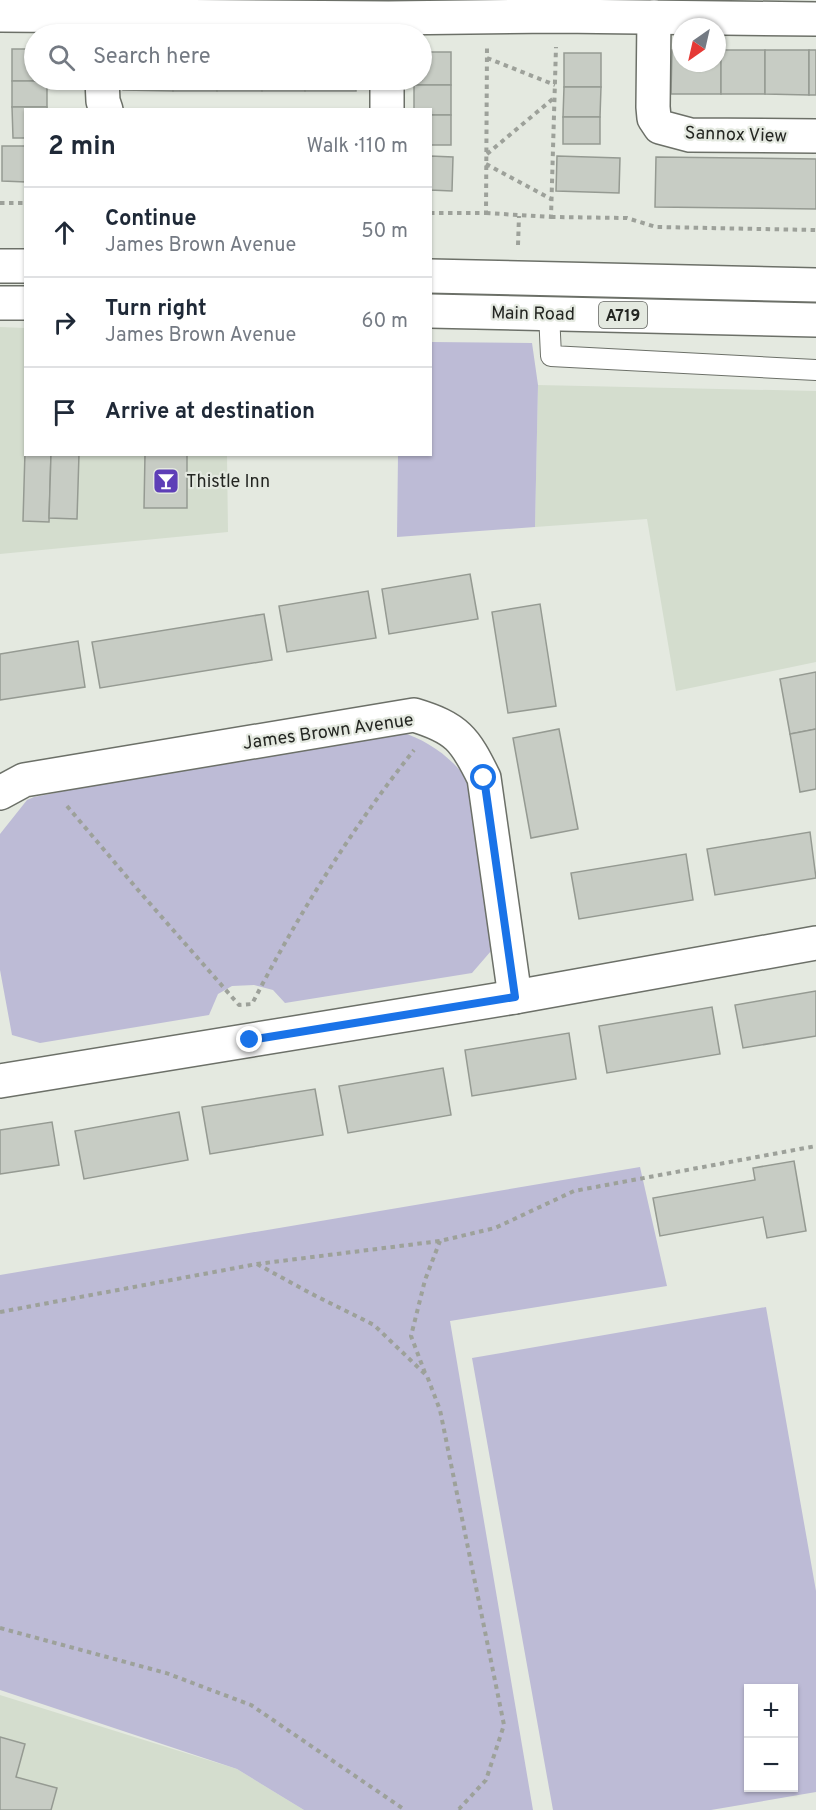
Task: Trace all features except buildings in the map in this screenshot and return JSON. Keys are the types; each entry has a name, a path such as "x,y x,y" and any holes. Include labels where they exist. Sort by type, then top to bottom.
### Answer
{"street":[{"path":"410,24 487,17 519,8 557,16 816,19"},
{"path":"0,15 92,24"},
{"name":"Sannox View","path":"654,18 653,106 654,118 660,127 690,135 816,136"},
{"path":"102,90 105,108"},
{"path":"387,90 387,108"},
{"path":"0,266 24,266"},
{"name":"Main Road","path":"432,276 816,285"},
{"path":"0,303 24,303"},
{"name":"Main Road","path":"432,311 816,320"},
{"name":"James Brown Avenue","path":"0,793 24,780 414,715 437,722 456,734 469,748 484,778 515,997"},
{"path":"0,1081 515,997 816,942"}],"lane":[{"path":"549,313 551,356 816,370"}],"path":[{"path":"551,217 557,16"},
{"path":"486,213 487,17"},
{"path":"488,58 555,85"},
{"path":"487,154 555,97"},
{"path":"486,164 551,199"},
{"path":"0,203 24,203"},
{"path":"432,213 627,219 656,227 816,230"},
{"path":"55,775 61,799 138,890 239,1005 252,1004 287,936 333,864 410,755 437,722"},
{"path":"0,1312 256,1264 440,1241 495,1228 574,1191 816,1146"},
{"path":"440,1241 425,1280 411,1336 440,1410 504,1725 486,1780 459,1809 454,1810"},
{"path":"256,1264 374,1325 427,1376"},
{"path":"0,1628 166,1673 251,1705 405,1810"}],"shaded area":[{"path":"0,327 24,328 24,456 227,456 228,532 0,554"},
{"path":"432,342 532,343 538,385 535,527 397,537 398,456 432,456"},
{"path":"538,385 816,391 816,662 676,691 647,519 535,527"},
{"path":"401,732 439,751 468,781 491,951 472,973 285,1003 273,990 254,985 232,986 218,994 209,1015 40,1043 12,1035 0,970 0,834 27,800 173,770"},
{"path":"640,1167 667,1286 450,1321 533,1810 304,1810 237,1769 0,1690 0,1275"},
{"path":"766,1307 816,1591 816,1792 711,1810 553,1810 472,1358"},
{"path":"0,1695 237,1769 304,1810 0,1810"}],"place":[{"name":"Thistle Inn","path":"166,481"}],"route":[{"path":"250,1040 515,997 484,778"}]}
